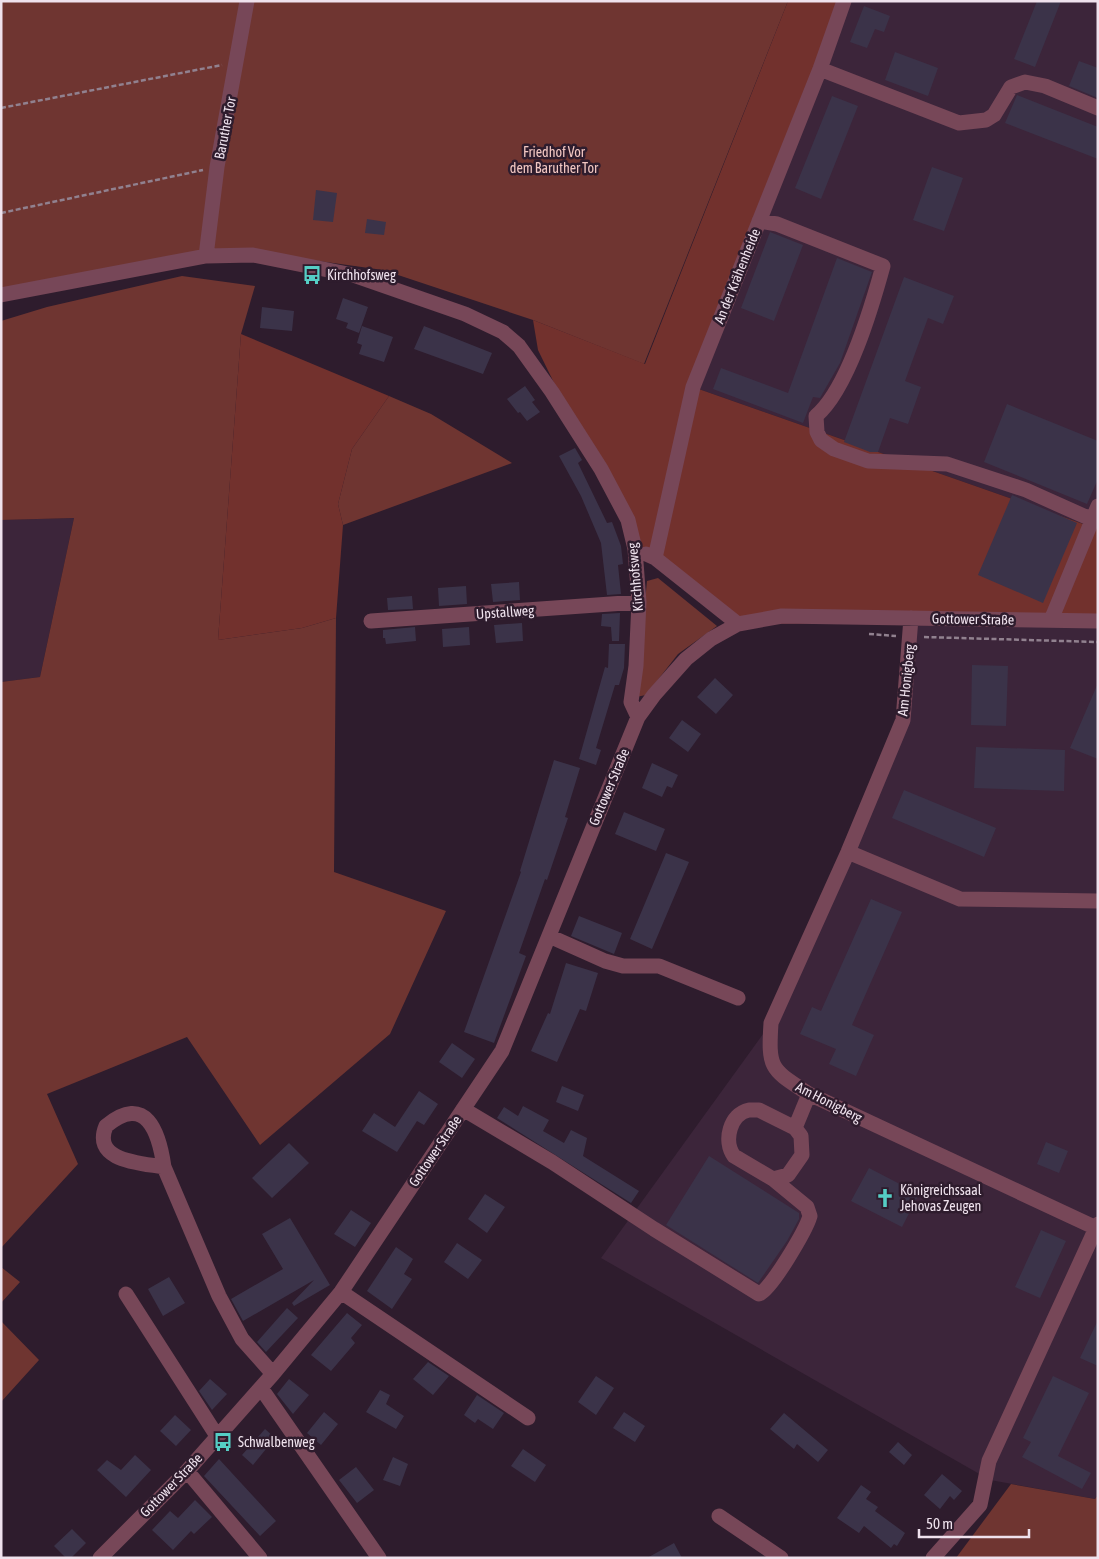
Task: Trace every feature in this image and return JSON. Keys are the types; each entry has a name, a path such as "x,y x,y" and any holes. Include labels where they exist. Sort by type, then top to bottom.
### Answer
{"street":[{"name":"Baruther Tor","path":"206,256 217,167 238,61 247,1"},
{"name":"An der Krähenheide","path":"655,558 693,387 820,69 844,1"},
{"path":"820,69 959,123 986,120 994,115 1011,87 1024,82 1045,86 1098,108"},
{"path":"759,221 777,224 883,266 868,321 832,399 816,416 817,432 821,440 834,449 868,461 947,464 994,478 1084,516 1096,512"},
{"name":"Kirchhofsweg","path":"1,295 206,256 253,255 353,275 464,314 503,332 519,346 546,384 601,469 628,520 635,549 639,602 636,666 631,702 638,718"},
{"path":"1051,620 1096,512"},
{"path":"635,549 655,558 738,624"},
{"name":"Upstallweg","path":"371,621 639,602"},
{"name":"Gottower Straße","path":"100,1558 186,1471 261,1388 341,1292 502,1051 638,718 654,695 686,658 738,624 782,616 1098,621"},
{"name":"Am Honigberg","path":"911,618 903,720 848,852 771,1023 769,1052 777,1073 809,1094 1097,1226"},
{"path":"848,852 960,899 1098,901"},
{"path":"549,936 606,961 623,966 659,966 738,998"},
{"path":"795,1128 809,1094"},
{"path":"463,1109 552,1162 654,1229 759,1294 764,1292 772,1282 810,1216 807,1207 773,1179 734,1156 729,1146 729,1133 737,1116 749,1110 759,1110 795,1128 801,1136 802,1154 791,1173 782,1178 773,1179"},
{"path":"164,1167 219,1296 242,1339 273,1374"},
{"path":"933,1558 980,1505 989,1461 1097,1226"},
{"path":"341,1292 528,1418"},
{"path":"126,1294 217,1436"},
{"path":"261,1388 379,1558"},
{"path":"186,1471 260,1558"},
{"path":"719,1516 781,1558"}],"path":[{"path":"1,108 238,61"},
{"path":"1,213 217,167"},
{"path":"862,633 910,637 1098,642"}],"shaded area":[{"path":"788,1 844,1 693,387 1089,526 1098,506 1098,621 738,624 635,549 538,350 533,320 645,364"},
{"path":"844,1 1098,1 1098,506 1089,526 693,387"},
{"path":"241,334 389,396 352,449 338,504 343,525 336,618 302,628 218,640"},
{"path":"74,518 40,677 1,682 1,520"},
{"path":"911,618 1098,621 1098,1495 1095,1499 990,1480 601,1258 771,1023 903,720"}],"green space":[{"name":"Friedhof Vor dem Baruther Tor","path":"1,1 788,1 644,364 533,320 383,270 269,254 202,254 1,294"},
{"path":"182,276 255,286 241,334 218,640 302,628 336,618 334,872 446,911 390,1034 260,1145 187,1037 47,1094 78,1164 1,1248 1,682 40,677 74,518 1,520 1,321 47,307"},
{"path":"389,396 431,414 512,463 343,525 338,504 352,449"},
{"path":"658,578 717,626 678,654 646,695 636,697 647,581"},
{"path":"1,1267 20,1282 1,1303"},
{"path":"1,1321 39,1360 1,1402"},
{"path":"1011,1484 1095,1499 1098,1495 1098,1558 956,1558"}],"building":[{"path":"1037,1 1061,1 1035,67 1014,59"},
{"path":"864,6 890,16 884,32 875,29 867,48 850,42"},
{"path":"895,52 938,68 928,96 885,80"},
{"path":"1079,61 1098,68 1098,98 1069,86"},
{"path":"1017,95 1098,127 1098,159 1005,123"},
{"path":"832,96 858,106 821,199 795,188"},
{"path":"932,167 963,178 944,231 913,220"},
{"path":"316,190 337,193 333,222 313,220"},
{"path":"367,219 386,222 384,235 365,233"},
{"path":"770,232 803,245 774,321 741,308"},
{"path":"837,258 872,272 840,363 820,398 813,397 803,423 713,389 721,368 788,393"},
{"path":"904,277 954,296 943,324 928,318 905,381 921,387 908,424 890,418 878,452 870,452 844,442"},
{"path":"343,298 368,307 359,333 346,328 348,323 336,319"},
{"path":"262,307 294,311 292,331 260,328"},
{"path":"362,326 393,337 384,362 359,354 362,345 357,343"},
{"path":"424,326 492,353 483,374 414,349"},
{"path":"525,386 535,400 532,402 540,412 527,421 507,399"},
{"path":"1007,404 1098,441 1098,479 1087,504 984,462"},
{"path":"575,448 582,460 578,463 607,523 612,522 621,546 623,564 618,565 621,594 607,595 601,543 581,496 559,456"},
{"path":"1012,495 1077,523 1043,603 978,575"},
{"path":"519,582 520,600 493,602 491,584"},
{"path":"466,586 467,604 439,606 438,588"},
{"path":"412,596 413,609 388,610 387,598"},
{"path":"620,613 619,641 612,641 611,627 601,626 602,614"},
{"path":"522,623 523,641 496,643 494,625"},
{"path":"415,627 416,641 386,644 385,638 383,638 383,630"},
{"path":"469,627 470,645 443,647 442,629"},
{"path":"609,644 625,644 624,668 619,685 615,685 596,748 601,750 596,765 579,759 605,667 608,668"},
{"path":"972,665 1008,666 1006,726 971,725"},
{"path":"715,678 733,695 716,714 697,697"},
{"path":"1098,683 1098,759 1070,748"},
{"path":"682,720 701,734 688,752 669,738"},
{"path":"976,747 1065,750 1064,791 974,788"},
{"path":"554,760 580,768 565,817 568,818 519,953 526,956 494,1043 464,1032 521,872"},
{"path":"652,763 678,775 672,788 667,786 662,797 642,788"},
{"path":"904,790 996,828 984,857 892,818"},
{"path":"624,812 665,829 656,851 615,834"},
{"path":"666,853 689,862 652,949 630,939"},
{"path":"871,899 902,912 852,1025 874,1035 856,1076 829,1064 836,1049 800,1034 812,1007 821,1011"},
{"path":"579,916 622,933 614,954 571,936"},
{"path":"566,963 598,973 586,1011 580,1009 557,1062 531,1051 548,1013 550,1014"},
{"path":"452,1043 475,1059 462,1078 439,1062"},
{"path":"562,1086 584,1095 578,1111 556,1102"},
{"path":"419,1091 438,1104 424,1125 417,1121 397,1152 362,1131 374,1113 395,1127"},
{"path":"523,1106 549,1120 543,1131 564,1143 571,1130 587,1138 583,1156 639,1191 631,1203 497,1118 504,1107 518,1116"},
{"path":"1046,1142 1068,1151 1059,1173 1037,1164"},
{"path":"289,1143 309,1163 272,1198 252,1178"},
{"path":"709,1156 799,1213 799,1219 787,1241 758,1283 666,1225"},
{"name":"Königreichssaal Jehovas Zeugen","path":"869,1168 919,1194 902,1227 851,1201"},
{"path":"485,1194 505,1207 487,1233 468,1219"},
{"path":"351,1210 371,1223 355,1247 334,1234"},
{"path":"290,1218 330,1285 294,1306 292,1303 314,1280 243,1321 231,1299 283,1269 262,1234"},
{"path":"1041,1230 1066,1241 1040,1298 1015,1287"},
{"path":"457,1243 482,1260 468,1279 444,1262"},
{"path":"396,1247 413,1259 404,1274 412,1279 392,1309 367,1291"},
{"path":"169,1277 185,1303 163,1316 148,1289"},
{"path":"287,1308 298,1318 266,1352 257,1342"},
{"path":"347,1313 362,1325 351,1338 355,1343 331,1371 311,1355"},
{"path":"1098,1320 1098,1366 1080,1358"},
{"path":"428,1362 449,1376 433,1395 413,1379"},
{"path":"596,1376 614,1388 596,1415 578,1402"},
{"path":"1053,1376 1089,1393 1058,1456 1091,1473 1082,1489 1022,1457 1031,1442 1023,1438"},
{"path":"210,1379 227,1394 212,1410 199,1391"},
{"path":"289,1379 309,1395 293,1414 277,1394"},
{"path":"380,1390 390,1395 386,1404 404,1416 396,1429 366,1412"},
{"path":"477,1395 504,1413 493,1429 478,1419 475,1423 464,1415"},
{"path":"324,1412 338,1424 321,1445 307,1433"},
{"path":"624,1412 645,1426 635,1442 613,1428"},
{"path":"784,1413 828,1450 818,1462 797,1444 794,1449 770,1429"},
{"path":"175,1415 191,1430 176,1446 160,1431"},
{"path":"265,1429 275,1438 253,1465 242,1455"},
{"path":"898,1442 912,1455 904,1465 889,1452"},
{"path":"523,1449 546,1465 535,1482 511,1466"},
{"path":"135,1455 151,1470 126,1497 97,1470 107,1460 121,1470"},
{"path":"393,1457 408,1464 400,1486 383,1480"},
{"path":"219,1459 276,1521 260,1536 204,1476"},
{"path":"356,1467 374,1490 357,1503 339,1480"},
{"path":"942,1474 962,1491 954,1500 950,1496 940,1509 924,1495"},
{"path":"861,1485 871,1492 866,1499 878,1507 875,1511 905,1533 897,1546 894,1544 891,1548 864,1526 859,1533 837,1518"},
{"path":"195,1500 212,1517 194,1534 191,1531 173,1550 152,1530 170,1511 178,1518"},
{"path":"72,1529 86,1543 71,1558 66,1558 54,1546"},
{"path":"674,1543 682,1558 647,1558"}],"place":[{"name":"Kirchhofsweg","path":"312,275"},
{"name":"Königreichssaal Jehovas Zeugen","path":"885,1198"},
{"name":"Schwalbenweg","path":"223,1442"}]}
